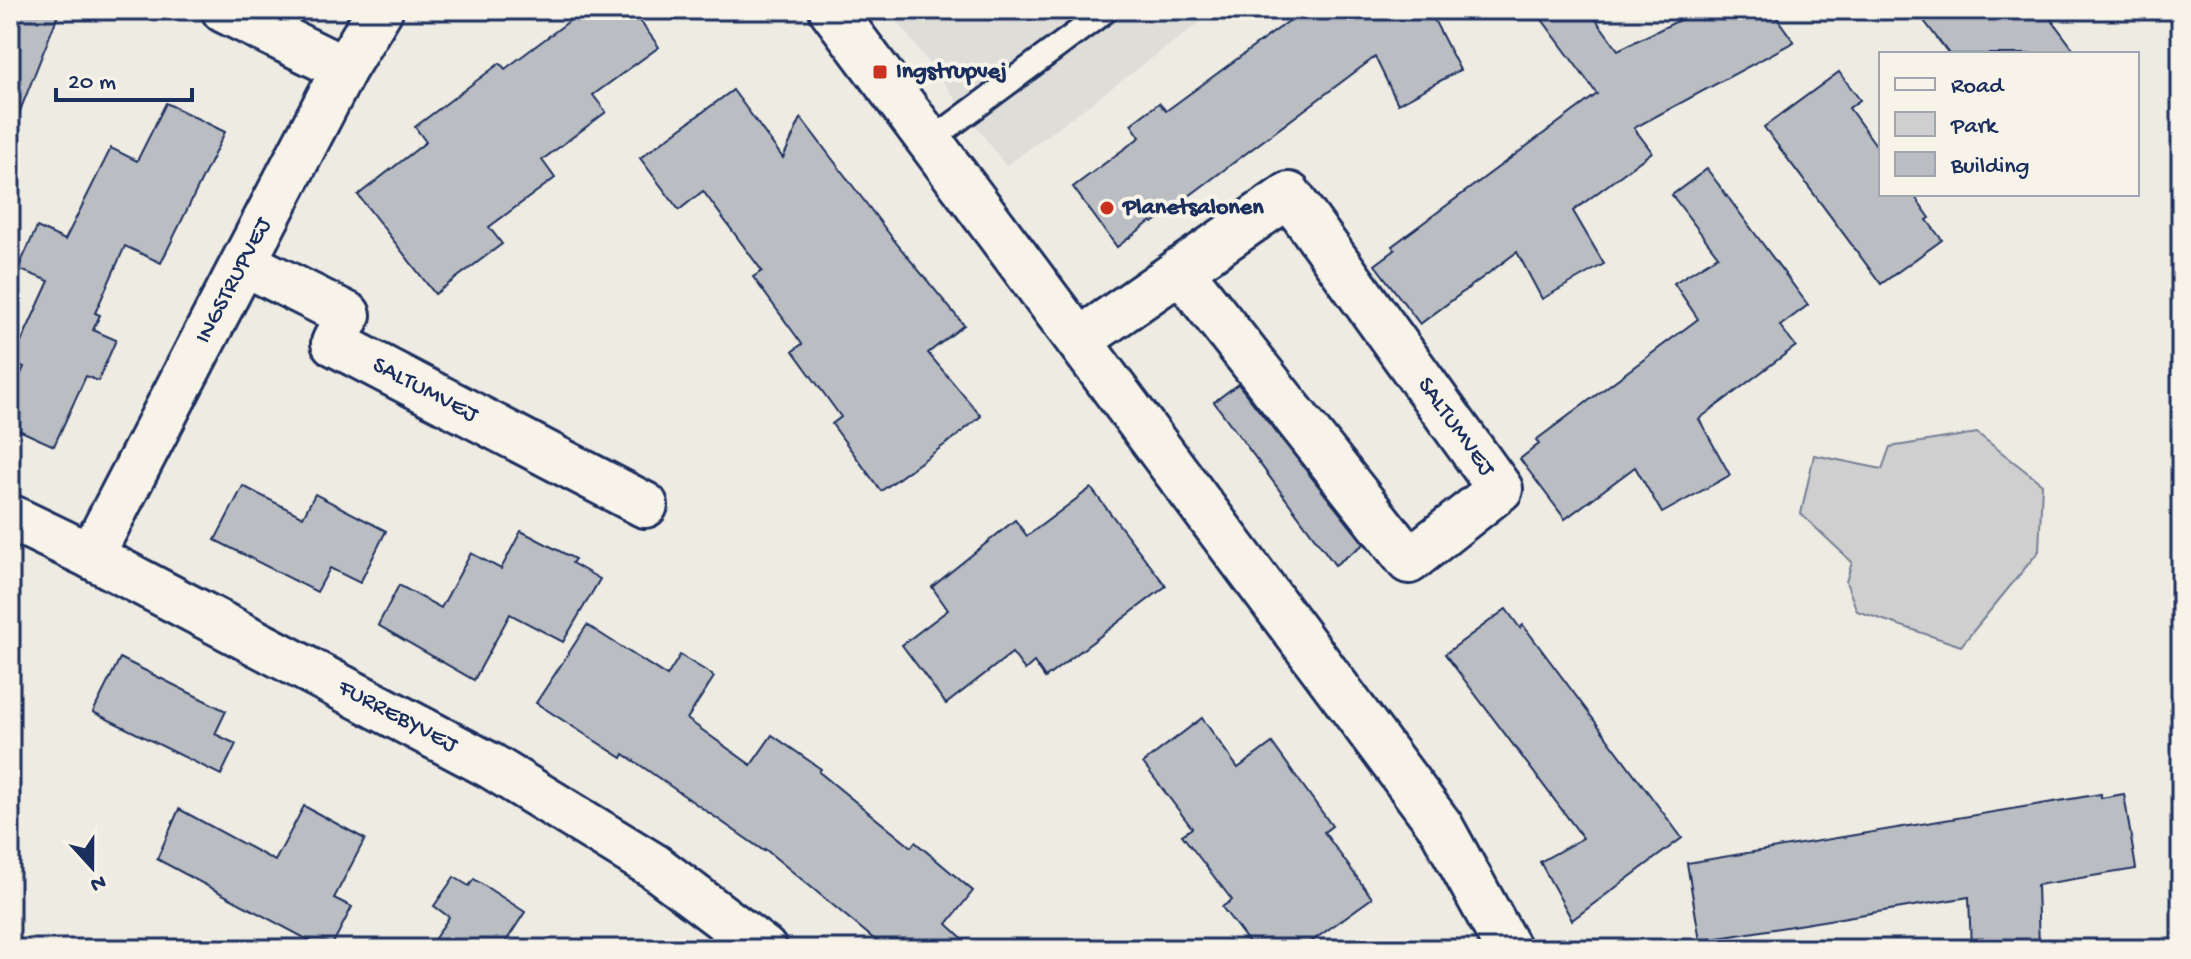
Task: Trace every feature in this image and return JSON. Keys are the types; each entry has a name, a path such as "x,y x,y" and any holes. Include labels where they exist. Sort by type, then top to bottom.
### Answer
{"street":[{"path":"224,10 344,69"},
{"name":"INGSTRUPVEJ","path":"91,556 344,69 380,10"},
{"path":"832,10 1441,827 1508,949"},
{"name":"SALTUMVEJ","path":"1080,340 1180,270 1289,195 1500,489 1409,561 1180,270"},
{"name":"SALTUMVEJ","path":"244,263 348,315 334,343 645,505"},
{"name":"FURREBYVEJ","path":"10,517 91,556 491,766 654,866 764,949"}],"lane":[{"path":"930,141 1107,10"}],"shaded area":[{"path":"889,10 1217,10 1006,166"}],"green space":[{"path":"1977,433 2042,484 2039,551 1961,646 1857,611 1846,582 1852,562 1801,514 1814,455 1882,469 1890,447"}],"building":[{"path":"10,10 60,10 12,131 10,131"},
{"path":"584,10 632,10 659,47 593,95 606,112 542,160 555,178 489,227 502,244 435,294 358,195 426,142 415,127 500,63 505,69"},
{"path":"1304,10 1429,10 1460,70 1398,104 1375,57 1117,247 1073,187 1140,137 1131,124 1159,103 1166,111"},
{"path":"1535,10 1589,10 1618,50 1700,10 1771,10 1794,42 1634,128 1652,152 1573,211 1604,264 1542,299 1517,252 1420,324 1375,265 1395,250 1392,246 1597,94"},
{"path":"1916,10 2044,10 2076,52 1948,52"},
{"path":"1839,72 1860,100 1849,108 1879,149 1879,196 1914,196 1942,240 1881,284 1764,127"},
{"path":"733,90 783,158 801,118 897,244 964,325 928,353 981,416 881,491 832,424 841,417 793,351 802,344 753,277 762,271 703,191 679,210 640,158"},
{"path":"166,103 225,132 161,263 125,246 95,313 100,315 93,330 116,340 98,381 86,376 54,446 10,426 10,398 24,367 12,362 49,281 18,269 37,227 65,240 111,148 137,161"},
{"path":"1707,169 1808,305 1780,326 1796,346 1699,419 1730,475 1662,513 1635,467 1565,519 1520,459 1539,444 1536,440 1698,319 1674,283 1718,256 1672,195"},
{"path":"1238,384 1364,544 1335,565 1214,402"},
{"path":"243,486 303,517 315,494 386,531 360,583 330,568 317,592 215,540"},
{"path":"1091,488 1166,586 1045,678 1034,662 1025,670 1012,653 946,704 902,645 948,610 932,587 1015,520 1027,536"},
{"path":"521,531 575,559 572,563 600,579 563,642 510,614 474,680 378,625 399,585 441,608 471,553 501,569"},
{"path":"1506,609 1520,628 1523,625 1682,838 1572,920 1540,862 1583,838 1445,654"},
{"path":"587,625 667,676 680,655 711,674 714,677 687,719 751,765 772,735 821,769 819,772 911,847 915,842 973,891 947,924 974,949 886,949 765,849 624,754 622,758 536,703"},
{"path":"120,658 226,711 215,734 236,744 221,775 93,712"},
{"path":"1202,718 1238,768 1272,743 1332,826 1324,832 1372,898 1301,949 1254,949 1222,907 1232,900 1182,835 1192,828 1143,763"},
{"path":"2101,794 2101,798 2124,794 2136,869 2037,885 2039,948 1971,949 1969,897 1700,941 1687,863"},
{"path":"304,806 365,839 334,898 352,907 330,949 157,859 179,809 275,861"},
{"path":"454,877 469,886 474,879 525,912 501,949 428,949 449,917 434,906"}],"place":[{"name":"Ingstrupvej","path":"880,72"},
{"name":"Planetsalonen","path":"1107,208"}]}
